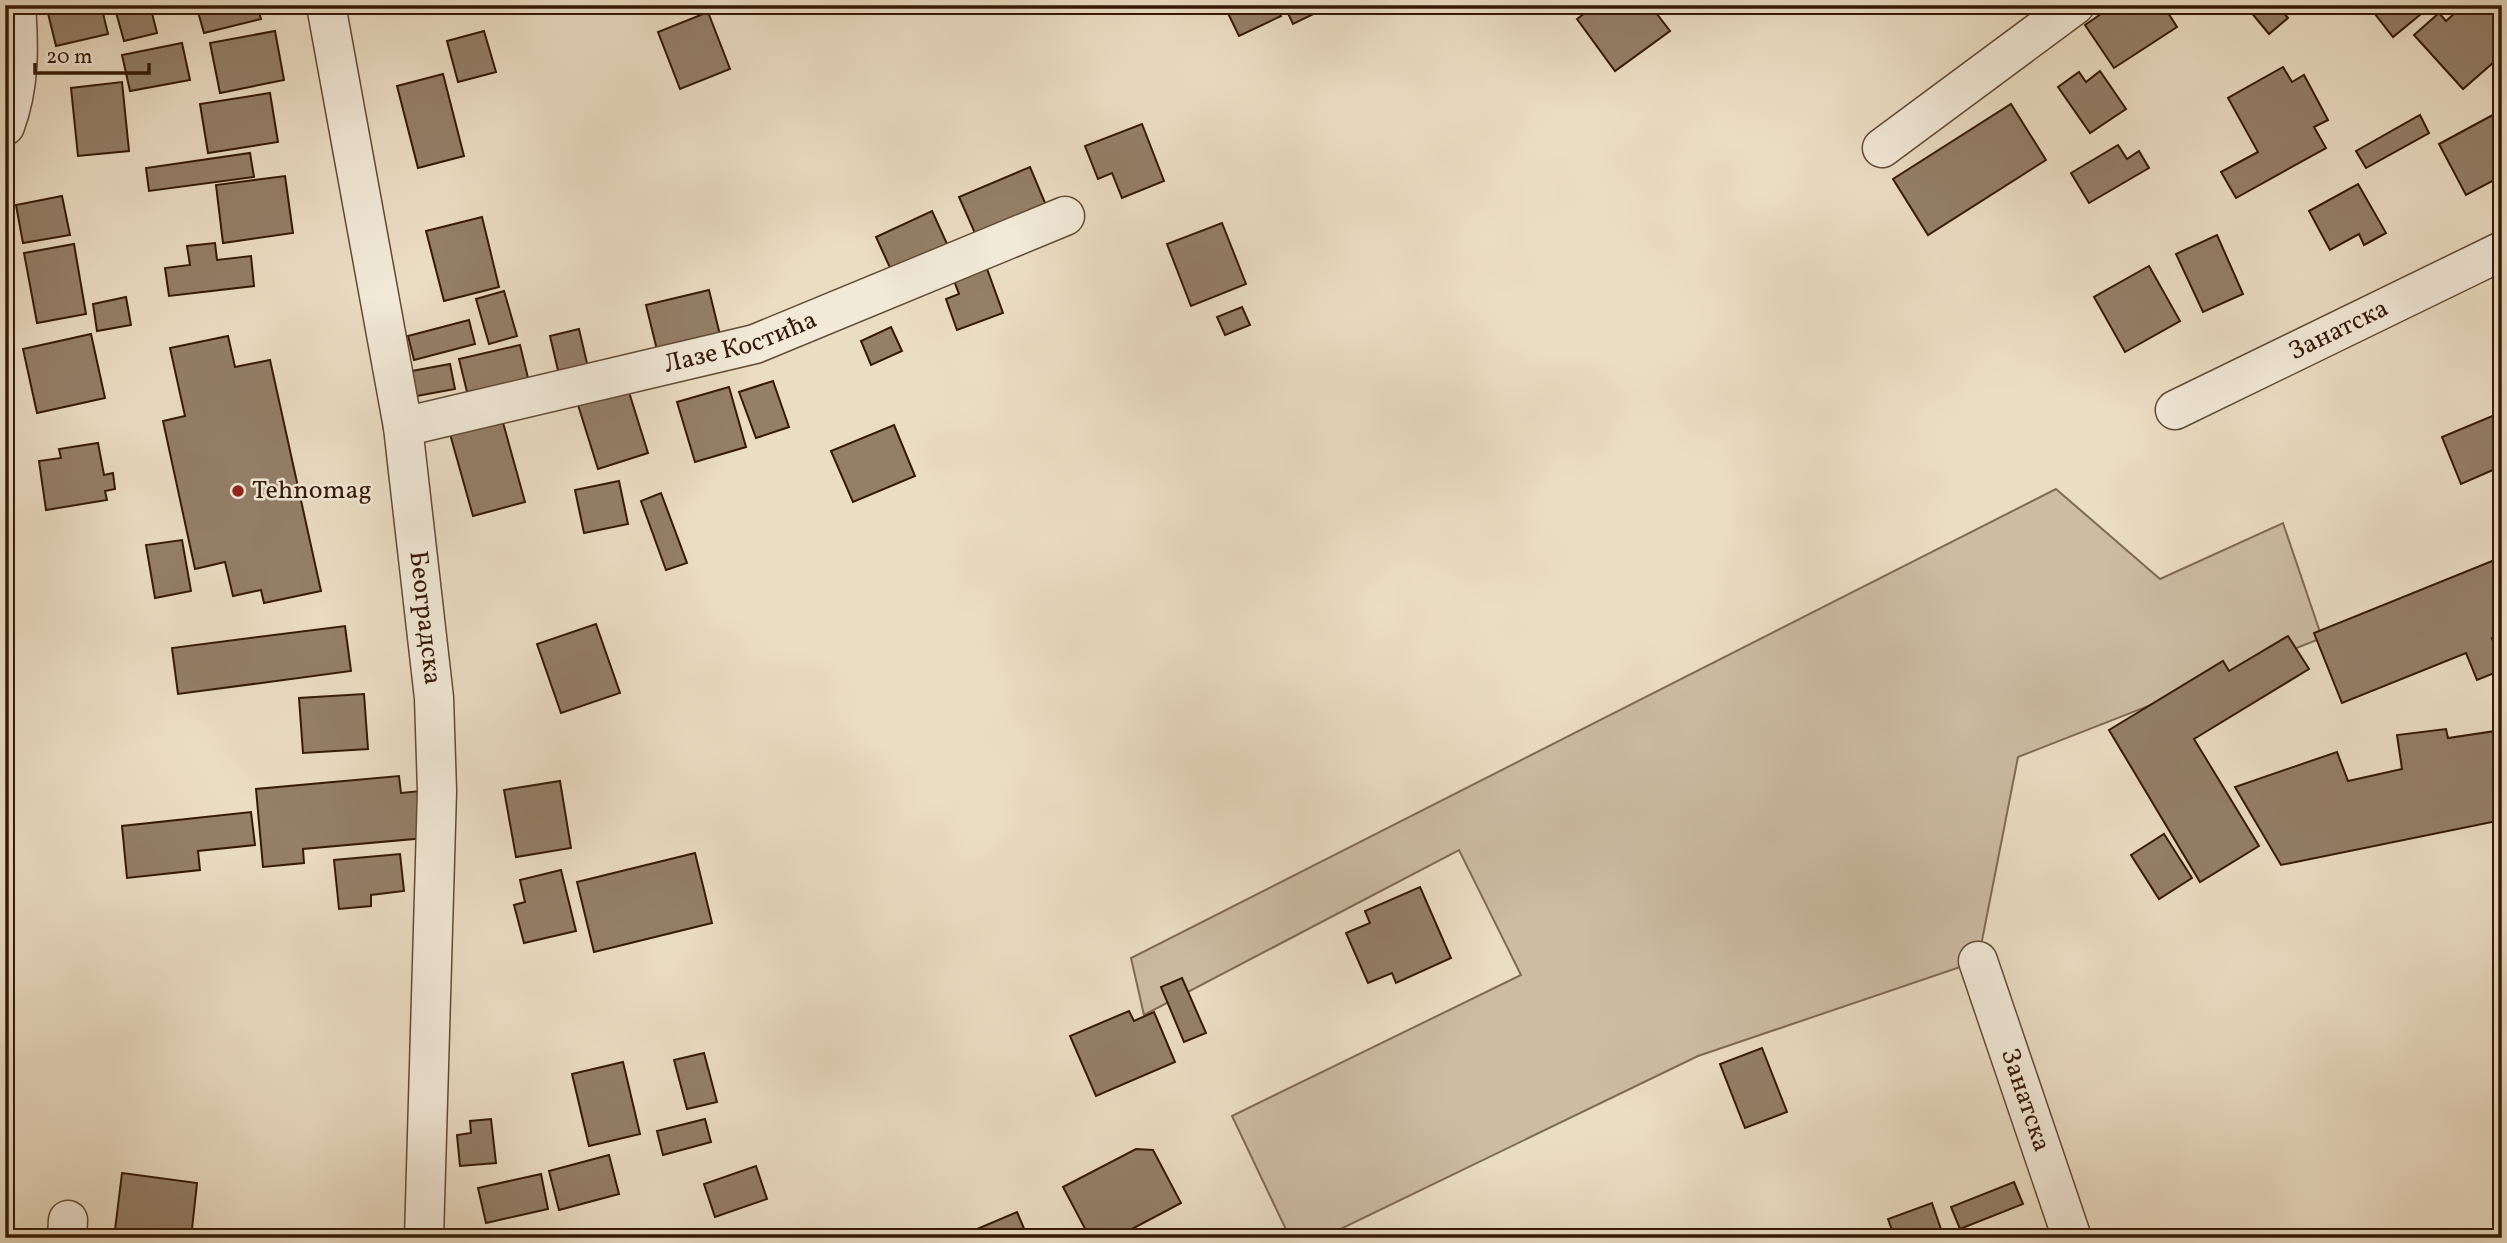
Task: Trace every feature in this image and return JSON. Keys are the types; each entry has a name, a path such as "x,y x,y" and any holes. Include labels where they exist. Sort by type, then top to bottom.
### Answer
{"street":[{"path":"5,126 13,103 19,59 16,5"},
{"name":"Београдска","path":"326,5 403,428 434,698 438,791 424,1238"},
{"path":"1882,148 2076,5"},
{"name":"Лазе Костића","path":"403,428 755,344 1065,216"},
{"name":"Занатска","path":"2175,410 2502,251"},
{"name":"Занатска","path":"1978,961 2072,1238"}],"shaded area":[{"path":"2056,489 2160,579 2283,523 2322,638 2018,757 1978,961 1698,1056 1322,1238 1290,1238 1232,1116 1521,975 1459,850 1144,1015 1131,958"}],"building":[{"path":"46,5 101,5 108,34 56,46"},
{"path":"114,5 150,5 157,33 124,41"},
{"path":"196,5 257,5 261,19 204,33"},
{"path":"1224,5 1275,5 1281,16 1239,36"},
{"path":"1284,5 1332,5 1293,24"},
{"path":"1596,5 1650,5 1670,31 1615,71 1577,19"},
{"path":"2114,5 2163,5 2177,27 2114,68 2085,25"},
{"path":"2245,5 2277,5 2288,18 2269,34"},
{"path":"2368,5 2432,5 2393,37"},
{"path":"2464,5 2496,5 2502,11 2502,55 2463,89 2414,35 2439,13 2446,21"},
{"path":"708,12 730,69 680,89 658,32"},
{"path":"275,31 284,80 220,93 210,43"},
{"path":"484,31 496,72 458,82 447,41"},
{"path":"182,43 190,80 130,91 122,55"},
{"path":"2283,67 2292,82 2304,75 2328,120 2314,127 2326,148 2236,198 2221,172 2258,152 2228,98"},
{"path":"2100,71 2126,109 2090,133 2058,87 2079,72 2086,82"},
{"path":"443,74 464,156 418,168 397,86"},
{"path":"122,82 129,151 78,156 71,88"},
{"path":"270,93 278,142 208,153 200,104"},
{"path":"2011,104 2046,160 1928,235 1893,179"},
{"path":"2502,110 2502,176 2466,195 2439,144"},
{"path":"2420,115 2429,133 2366,168 2356,151"},
{"path":"1142,124 1164,181 1122,198 1112,173 1098,179 1085,146"},
{"path":"2118,145 2127,159 2139,151 2149,168 2089,203 2071,173"},
{"path":"250,153 254,177 149,191 146,168"},
{"path":"1030,167 1048,210 978,240 959,197"},
{"path":"285,176 293,233 223,243 216,185"},
{"path":"2358,184 2386,233 2364,245 2359,234 2330,250 2309,211"},
{"path":"62,196 70,235 23,243 16,205"},
{"path":"932,211 948,246 892,272 876,237"},
{"path":"482,217 499,287 444,301 426,231"},
{"path":"1222,223 1246,284 1191,306 1167,244"},
{"path":"2217,235 2243,294 2203,312 2176,254"},
{"path":"215,243 217,260 251,256 254,286 169,296 165,268 190,265 187,246"},
{"path":"74,244 86,314 37,323 24,253"},
{"path":"986,266 1003,313 957,330 946,299 959,294 953,278"},
{"path":"2149,266 2180,321 2125,352 2094,297"},
{"path":"709,290 720,335 657,350 646,305"},
{"path":"504,291 517,336 489,344 476,299"},
{"path":"126,297 131,325 97,331 93,304"},
{"path":"1242,307 1250,325 1225,335 1217,317"},
{"path":"469,320 475,344 414,360 408,336"},
{"path":"891,327 902,351 871,365 861,341"},
{"path":"579,329 589,372 560,379 550,336"},
{"path":"91,334 105,398 37,413 23,349"},
{"name":"Tehnomag","path":"228,336 235,367 270,360 321,591 264,603 261,590 233,596 225,562 195,569 163,421 185,416 170,348"},
{"path":"520,345 530,386 469,400 459,359"},
{"path":"450,364 455,389 411,397 406,372"},
{"path":"5,366 11,398 5,399"},
{"path":"773,381 789,427 756,438 739,392"},
{"path":"729,387 746,447 695,462 677,402"},
{"path":"628,389 648,453 598,469 578,405"},
{"path":"2502,412 2502,466 2461,484 2442,437"},
{"path":"502,419 525,502 473,516 450,434"},
{"path":"894,425 915,476 853,502 831,451"},
{"path":"98,443 104,475 113,473 115,489 105,491 107,500 46,510 39,461 61,458 59,449"},
{"path":"619,481 628,524 584,533 575,490"},
{"path":"661,493 687,563 666,570 641,501"},
{"path":"182,540 191,591 155,598 146,545"},
{"path":"2502,557 2502,634 2492,638 2502,670 2477,680 2466,653 2342,703 2314,633"},
{"path":"596,624 620,693 561,713 537,644"},
{"path":"345,626 351,671 178,694 172,648"},
{"path":"2288,636 2309,669 2194,739 2259,846 2200,882 2109,730 2223,661 2229,671"},
{"path":"364,694 368,749 303,753 299,698"},
{"path":"2446,729 2448,738 2502,730 2502,820 2281,865 2235,787 2337,752 2348,781 2402,769 2397,735"},
{"path":"399,776 401,793 421,791 425,838 303,849 304,863 263,867 256,789"},
{"path":"560,781 571,848 516,857 504,790"},
{"path":"251,812 255,845 198,851 200,870 127,878 122,826"},
{"path":"2164,834 2192,878 2159,899 2131,855"},
{"path":"695,853 712,923 594,952 577,882"},
{"path":"400,854 404,891 371,895 371,906 339,909 334,860"},
{"path":"561,870 576,931 524,943 514,905 525,902 520,880"},
{"path":"1420,887 1451,958 1396,983 1392,973 1368,983 1346,933 1370,923 1365,911"},
{"path":"1182,978 1206,1033 1184,1042 1161,987"},
{"path":"1129,1011 1134,1021 1154,1012 1175,1062 1096,1096 1070,1036"},
{"path":"1762,1048 1787,1112 1745,1128 1720,1064"},
{"path":"704,1053 717,1102 687,1109 674,1060"},
{"path":"623,1062 640,1134 589,1146 572,1074"},
{"path":"491,1119 496,1163 460,1166 457,1135 471,1133 470,1121"},
{"path":"705,1119 711,1142 663,1155 657,1131"},
{"path":"1136,1149 1153,1150 1181,1203 1115,1238 1090,1238 1063,1187"},
{"path":"609,1155 619,1194 559,1210 549,1171"},
{"path":"756,1166 767,1199 715,1217 704,1184"},
{"path":"122,1173 197,1183 191,1238 114,1238"},
{"path":"541,1174 548,1209 486,1223 478,1188"},
{"path":"2014,1182 2023,1204 1960,1229 1951,1207"},
{"path":"1932,1203 1944,1238 1895,1238 1888,1219"},
{"path":"1017,1212 1028,1238 956,1238"}],"place":[{"name":"Tehnomag","path":"238,491"}]}
